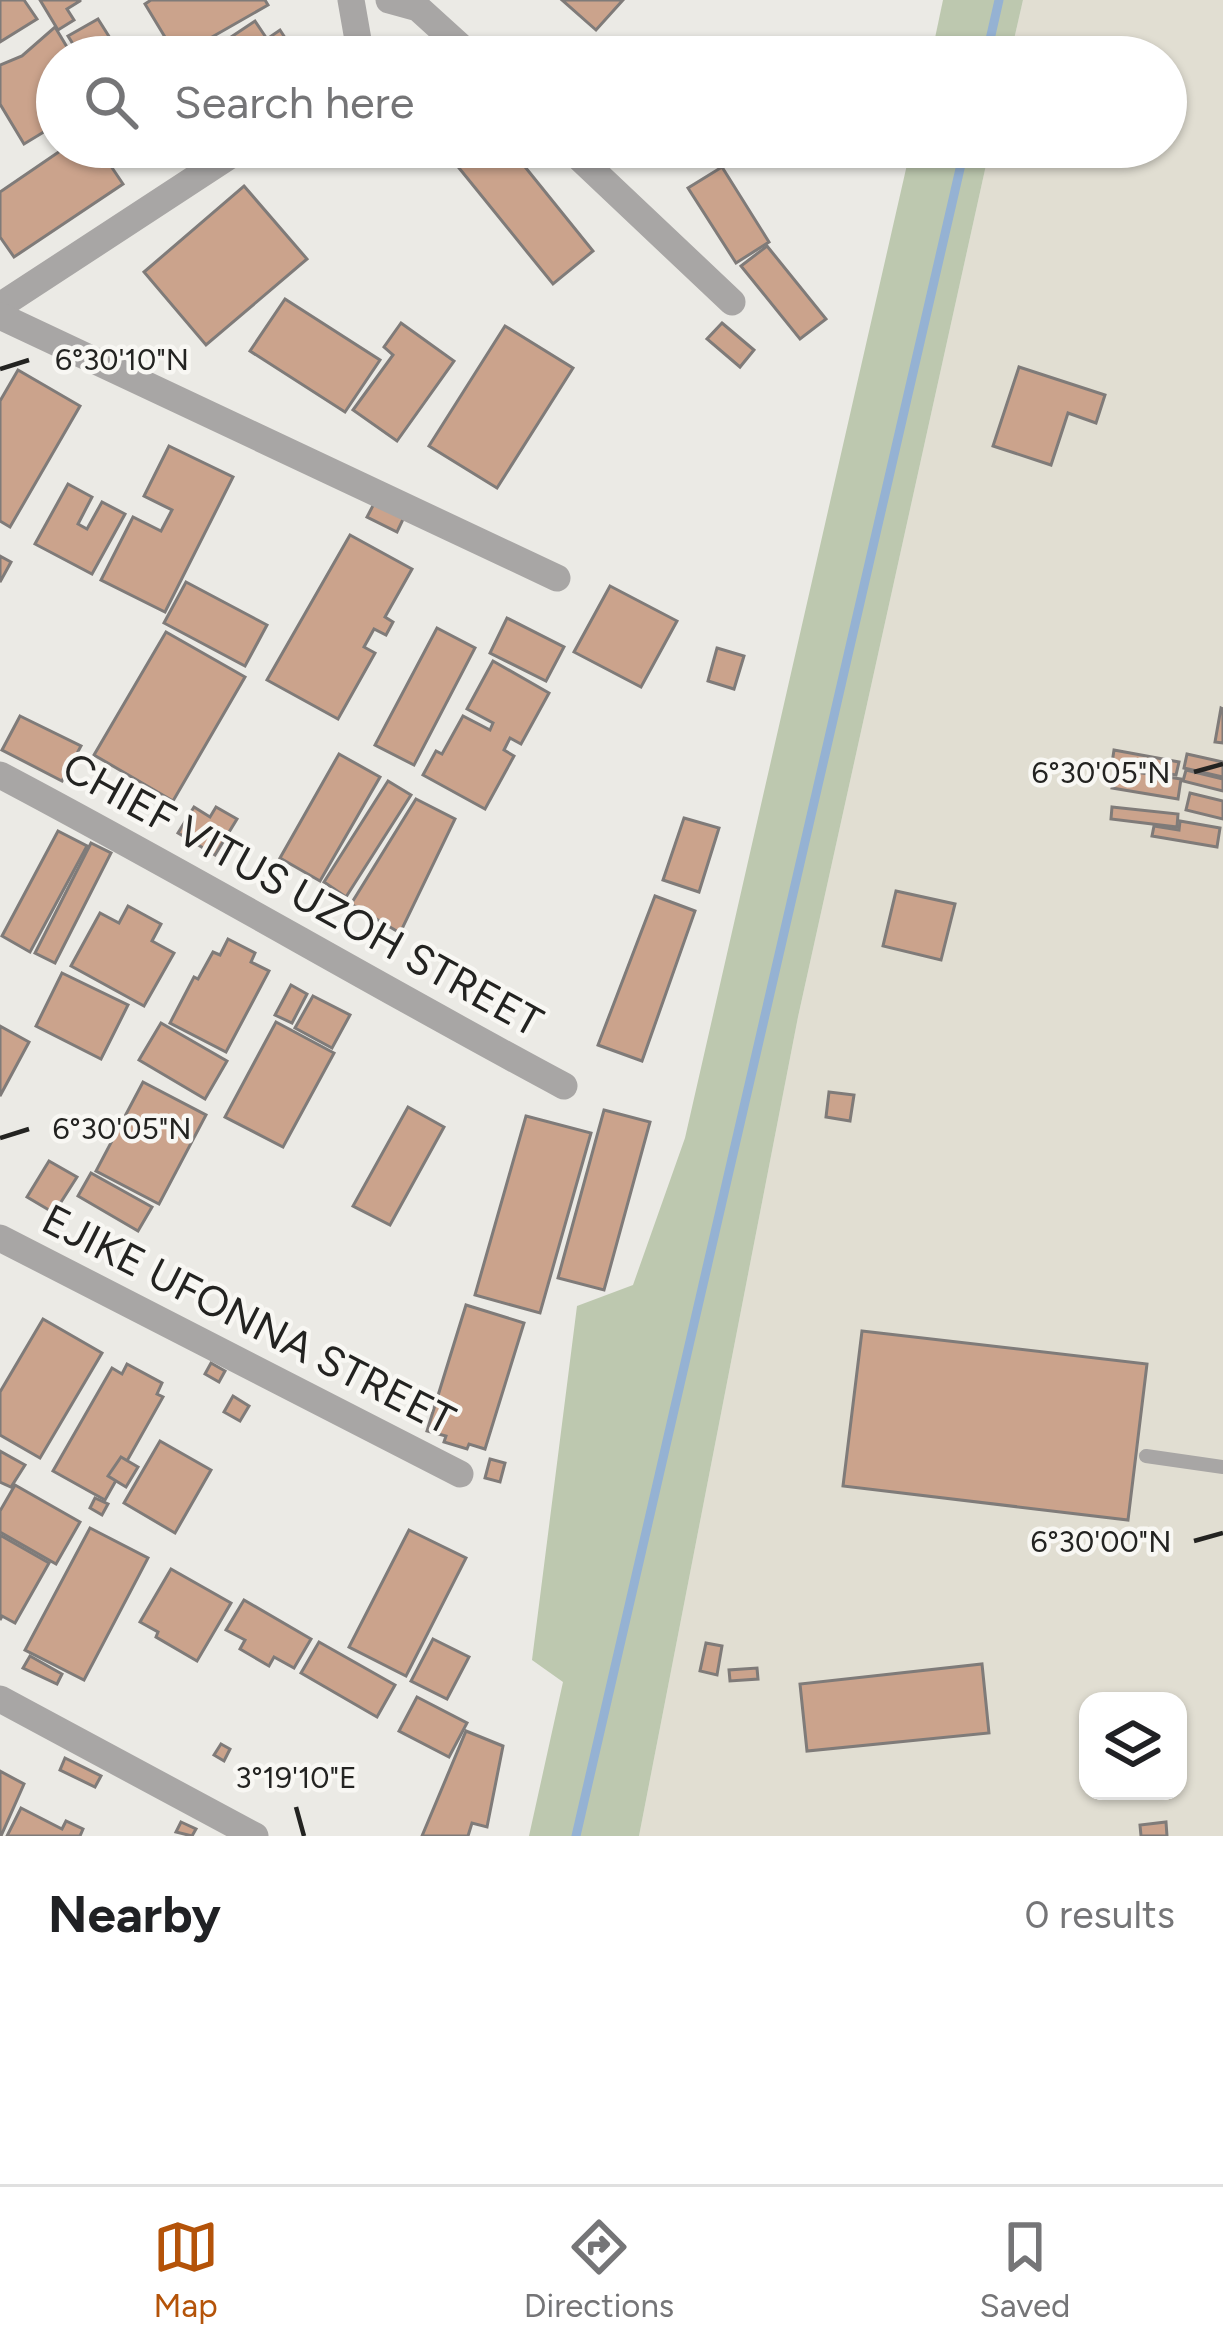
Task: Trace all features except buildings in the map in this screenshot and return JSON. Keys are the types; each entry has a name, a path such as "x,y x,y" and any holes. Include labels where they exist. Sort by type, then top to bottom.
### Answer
{"street":[{"path":"351,0 357,36"},
{"path":"389,0 418,8 449,36"},
{"path":"0,305 211,168"},
{"path":"590,168 732,302"},
{"path":"0,316 557,578"},
{"name":"CHIEF VITUS UZOH STREET","path":"0,775 191,875 390,993 564,1086"},
{"name":"EJIKE UFONNA STREET","path":"0,1238 460,1474"},
{"path":"0,1699 255,1836"}],"lane":[{"path":"1146,1456 1223,1468"}],"shaded area":[{"path":"1023,0 1223,0 1223,1836 639,1836 798,1017 985,168 1187,168 1187,36 1015,36"}],"green space":[{"path":"943,0 1023,0 1015,36 935,36"},
{"path":"906,168 985,168 798,1017 639,1836 529,1836 563,1682 532,1660 577,1306 633,1285 685,1138"}],"waterway":[{"path":"991,36 999,0"},
{"path":"576,1836 960,168"}]}
